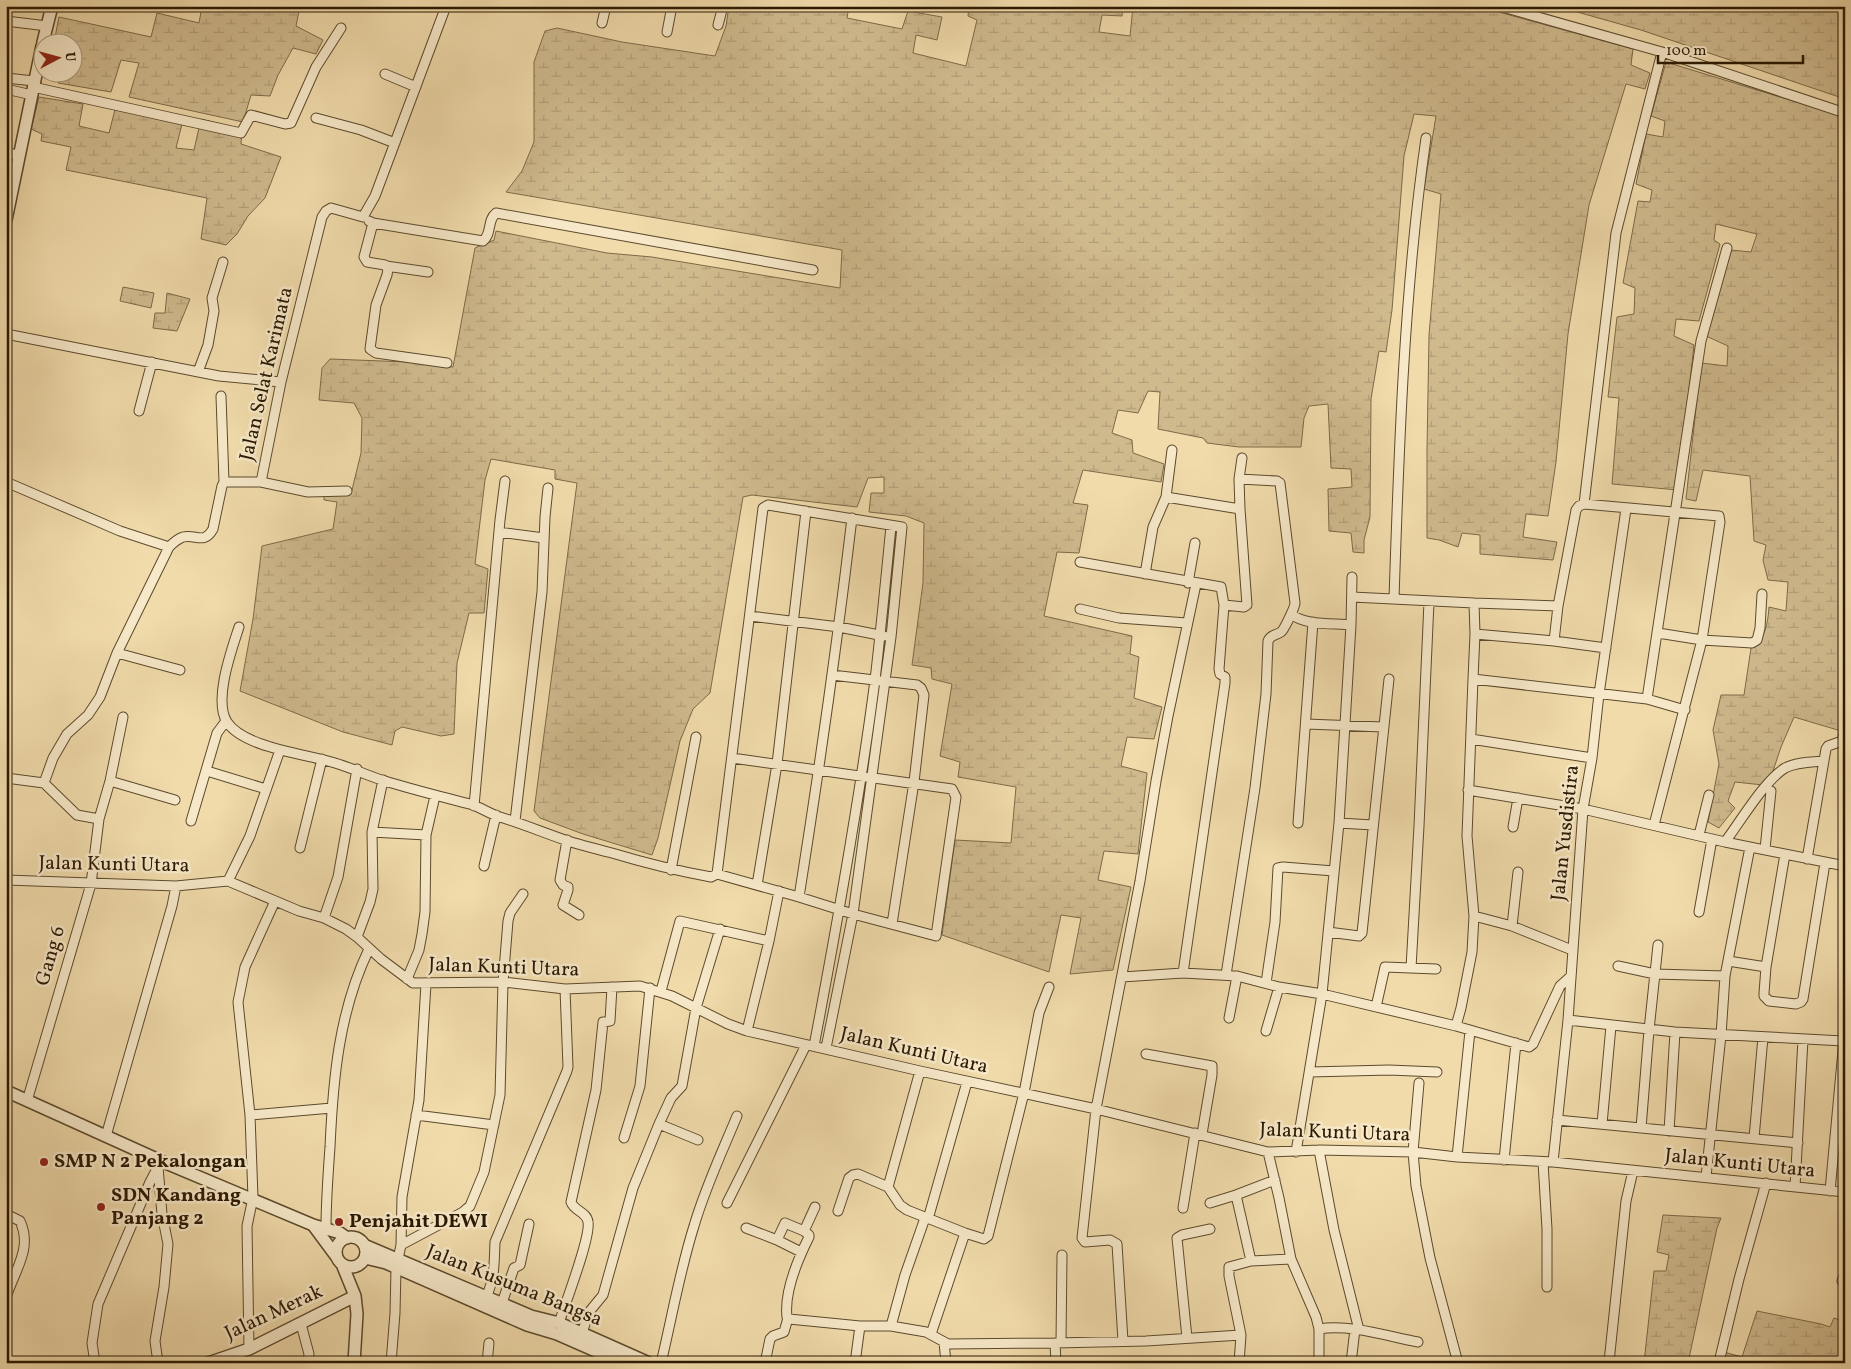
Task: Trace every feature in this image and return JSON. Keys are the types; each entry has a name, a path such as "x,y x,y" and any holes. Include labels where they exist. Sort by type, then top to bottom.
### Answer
{"street":[{"path":"43,32 43,26 52,6"},
{"path":"446,6 375,196 363,217 373,223 484,241 487,238 491,219 496,213 813,270"},
{"path":"602,23 606,6"},
{"path":"668,32 672,6"},
{"path":"718,25 723,6"},
{"path":"1499,6 1662,52 1845,113"},
{"path":"6,21 43,26"},
{"path":"6,78 33,88 238,133 243,132 251,115 289,124 293,120 316,67 341,28"},
{"path":"1584,504 1616,233 1662,52"},
{"path":"385,74 416,87"},
{"path":"6,220 14,155 34,82"},
{"path":"6,89 33,88"},
{"path":"316,118 361,130 395,143"},
{"path":"1394,599 1397,496 1414,231 1426,138"},
{"name":"Jalan Selat Karimata","path":"169,547 183,537 203,538 210,535 224,482 261,482 281,382 322,218 326,211 331,208 363,217"},
{"path":"373,223 364,257 367,262 428,272"},
{"path":"1647,699 1701,341 1727,248"},
{"path":"198,372 208,344 214,311 212,298 223,262"},
{"path":"386,266 387,276 376,305 370,349 376,353 448,363"},
{"path":"6,334 219,376 281,382"},
{"path":"139,411 152,362"},
{"path":"220,396 224,482"},
{"path":"1144,574 1153,527 1166,497 1172,450"},
{"path":"1224,605 1244,607 1247,605 1240,509 1239,479 1242,458"},
{"path":"1226,975 1255,788 1266,694 1268,641 1271,636 1282,631 1295,607 1280,483 1277,481 1239,479"},
{"path":"474,806 505,481"},
{"path":"6,482 120,532 169,547 117,653 100,697 88,715 67,734 53,758 44,783"},
{"path":"261,482 308,492 347,491"},
{"path":"515,821 542,592 548,488"},
{"path":"1166,497 1240,509"},
{"path":"1554,641 1558,606 1576,510 1579,506 1584,504 1626,509 1714,514 1719,516 1702,640 1654,825"},
{"path":"717,874 763,508 768,505 902,527 885,682 840,910 810,1046 727,1203"},
{"name":"Jalan Yusdistira","path":"1547,1287 1548,1162 1557,1120 1568,1020 1583,809 1592,758 1599,694 1626,509"},
{"path":"758,885 777,764 806,511"},
{"path":"799,897 820,770 852,518"},
{"path":"826,1048 853,914 891,526"},
{"path":"499,532 544,538"},
{"path":"1123,1341 1117,1244 1113,1241 1087,1243 1083,1240 1096,1109 1187,622 1192,583 1194,543"},
{"path":"1080,562 1220,587 1224,605 1219,669 1220,674 1225,677 1225,683 1183,973"},
{"path":"1296,1152 1322,994 1339,823 1351,625 1352,577"},
{"path":"1658,633 1702,640 1750,643 1756,641 1760,628 1762,594"},
{"path":"1352,598 1558,606"},
{"path":"1411,968 1420,816 1429,602"},
{"path":"1456,1026 1472,952 1474,916 1467,854 1475,634 1474,603"},
{"path":"1080,609 1119,618 1187,622"},
{"path":"1290,614 1314,622 1351,625"},
{"path":"750,616 839,627 891,637"},
{"path":"1298,822 1314,622"},
{"path":"239,627 228,661 222,699 226,721 232,728 249,739 280,750 357,769 382,780 474,806 567,840 672,870 712,877 717,874 936,936 956,794 948,787 732,758"},
{"path":"1475,634 1606,648"},
{"path":"117,653 180,670"},
{"path":"832,675 917,685 921,688 924,695 914,782 892,924"},
{"path":"1328,932 1358,936 1362,934 1389,679"},
{"path":"1473,679 1647,699 1685,710"},
{"name":"Gang 6","path":"27,1101 91,884 100,819 123,717"},
{"path":"191,822 217,733 226,721"},
{"path":"1306,724 1383,728"},
{"path":"1808,859 1826,749 1828,746 1842,741 1845,730"},
{"path":"672,870 696,737"},
{"path":"1471,740 1592,758"},
{"path":"228,881 250,836 280,750"},
{"path":"300,848 322,759"},
{"path":"1726,842 1764,789 1780,772 1794,764 1823,761"},
{"path":"324,918 338,877 357,769"},
{"path":"207,771 266,789"},
{"path":"6,778 44,783 77,815 100,819"},
{"path":"357,937 373,889 372,832 382,780"},
{"path":"110,781 175,800"},
{"path":"1468,790 1583,809 1712,839 1845,866"},
{"path":"1765,849 1771,791"},
{"path":"1699,835 1709,795"},
{"path":"407,979 419,950 422,934 425,912 426,835 435,796"},
{"path":"1513,827 1518,798"},
{"path":"484,866 496,815"},
{"path":"1339,823 1374,825"},
{"path":"372,832 426,835"},
{"path":"1699,912 1712,839"},
{"path":"567,840 560,880 563,885 567,886 568,890 563,905 579,916"},
{"path":"1706,1177 1721,1035 1725,976 1750,847"},
{"path":"1786,854 1766,967 1764,993 1766,999 1796,1004 1801,1002 1825,863"},
{"path":"1266,983 1275,922 1278,868 1334,870"},
{"path":"1512,926 1518,872"},
{"name":"Jalan Kunti Utara","path":"6,880 176,886 228,881 299,911 324,918 357,937 369,949 413,983 503,982 565,989 635,985 661,991 728,1024 747,1031 826,1048 920,1072 1096,1109 1268,1152 1319,1150 1413,1152 1457,1157 1548,1162 1845,1192"},
{"path":"106,1136 172,906 176,886"},
{"path":"747,1031 779,891"},
{"path":"401,1245 463,1212 470,1206 484,1172 500,1096 503,982 508,921 510,913 523,894"},
{"path":"249,1349 247,1226 253,1198 250,1115 238,1002 245,967 275,901"},
{"path":"1474,916 1512,926 1572,950"},
{"path":"661,991 680,921 769,941"},
{"path":"582,1333 589,1312 603,1295 633,1188 658,1124 671,1098 682,1086 696,1008 720,929"},
{"path":"1641,1128 1658,945"},
{"path":"326,1228 332,1108 338,1054 347,1007 358,972 369,949"},
{"path":"1728,961 1766,967"},
{"path":"1376,1007 1384,968 1389,966 1436,969"},
{"path":"1618,966 1655,974 1725,976"},
{"path":"1122,978 1183,973 1237,976 1456,1026 1527,1047 1532,1045 1560,986 1571,976"},
{"path":"1229,1018 1237,976"},
{"path":"391,1363 395,1313 393,1263 401,1245 402,1197 419,1100 426,984"},
{"path":"559,1323 585,1243 589,1224 587,1218 572,1206 571,1202 596,1090 603,1022 610,1021 612,987"},
{"path":"838,1211 846,1183 853,1175 858,1174 888,1187 900,1205 927,1218 984,1239 988,1236 1024,1093 1039,1013 1049,987"},
{"path":"1266,1031 1279,987"},
{"path":"624,1138 640,1086 650,988"},
{"path":"487,1296 493,1282 495,1242 568,1067 565,989"},
{"path":"1568,1020 1675,1032 1842,1041"},
{"path":"1602,1124 1611,1026"},
{"path":"1830,1191 1842,1041 1845,1029"},
{"path":"1457,1157 1470,1031"},
{"path":"1668,1131 1675,1032"},
{"path":"1754,1138 1763,1037"},
{"path":"1795,1186 1803,1039"},
{"path":"1504,1160 1516,1043"},
{"path":"1146,1054 1212,1066 1212,1075 1183,1208"},
{"path":"1310,1072 1389,1070 1437,1072"},
{"path":"888,1187 920,1072"},
{"path":"891,1326 905,1275 927,1218 968,1082"},
{"path":"1419,1083 1413,1152 1416,1186 1430,1258 1458,1363"},
{"path":"6,1091 106,1136 160,1164 253,1198 313,1225 326,1228 348,1238 357,1239 364,1245 365,1258 358,1265 344,1262 313,1225"},
{"path":"250,1115 332,1108"},
{"path":"416,1115 494,1125"},
{"path":"661,1363 681,1272 694,1225 737,1116"},
{"path":"1557,1120 1798,1143"},
{"path":"658,1124 698,1140"},
{"path":"1319,1150 1334,1230 1357,1330 1351,1363"},
{"path":"1268,1152 1291,1258 1316,1317 1319,1329 1319,1363"},
{"path":"95,1363 92,1343 98,1304 160,1164"},
{"path":"158,1363 155,1341 164,1287 168,1244 162,1214 160,1164"},
{"path":"1609,1362 1626,1201 1633,1171"},
{"path":"1210,1204 1274,1180"},
{"path":"1719,1362 1738,1279 1766,1183"},
{"path":"1236,1195 1251,1261"},
{"path":"804,1231 815,1207"},
{"path":"6,1214 20,1221 25,1235 22,1257 6,1298"},
{"path":"765,1363 770,1338 784,1332 788,1318 787,1304 801,1252 809,1234 785,1222 777,1240"},
{"path":"502,1303 514,1268 520,1265 529,1224"},
{"path":"746,1228 801,1252"},
{"path":"1187,1338 1177,1238 1182,1234 1210,1229"},
{"path":"931,1334 965,1233"},
{"path":"348,1238 339,1242 336,1251 344,1262 357,1314 354,1363"},
{"name":"Jalan Kusuma Bangsa","path":"364,1245 393,1263 529,1320 623,1363"},
{"path":"1056,1363 1062,1255"},
{"path":"365,1258 393,1263"},
{"path":"1239,1363 1241,1335 1228,1270 1230,1265 1251,1261 1291,1258"},
{"name":"Jalan Kusuma Bangsa","path":"441,1282 487,1296 529,1320 559,1323 649,1363"},
{"name":"Jalan Merak","path":"208,1363 249,1349 301,1324 353,1293"},
{"path":"788,1318 860,1326 891,1326 931,1334 948,1344 1058,1343 1241,1335"},
{"path":"301,1324 309,1354 308,1363"},
{"path":"855,1363 860,1326"},
{"path":"1319,1329 1357,1330 1418,1342"},
{"path":"944,1342 946,1363"},
{"path":"487,1363 489,1344"}],"green space":[{"path":"202,6 270,6 279,8 280,6 300,6 296,26 323,40 316,54 293,48 278,75 270,96 251,95 243,122 129,97 139,63 121,60 111,92 58,83 82,82 82,32 56,32 59,17 151,37 157,13 199,23"},
{"path":"729,6 849,6 847,18 902,29 908,11 942,17 937,40 916,35 913,53 966,66 977,20 968,16 969,6 1123,6 1122,16 1102,15 1099,32 1130,36 1133,6 1459,6 1495,11 1633,49 1631,65 1650,73 1645,89 1626,84 1589,205 1568,334 1556,462 1548,516 1526,514 1523,537 1557,542 1553,560 1480,554 1480,535 1462,533 1458,547 1427,538 1429,335 1441,194 1424,189 1436,116 1414,114 1404,156 1392,310 1386,352 1379,351 1371,399 1370,517 1364,540 1364,553 1353,552 1351,533 1329,531 1328,489 1352,487 1351,469 1331,468 1328,404 1309,406 1304,418 1301,447 1239,447 1207,443 1203,438 1158,429 1160,392 1148,391 1138,413 1118,410 1112,433 1132,440 1133,453 1164,464 1161,482 1083,470 1073,503 1088,505 1079,553 1057,552 1044,616 1132,636 1130,654 1139,657 1134,698 1162,707 1154,739 1127,737 1121,766 1147,773 1138,854 1104,851 1098,880 1131,887 1113,970 1070,974 1081,918 1061,915 1049,972 942,935 955,840 1011,843 1016,787 958,777 960,762 940,756 952,684 932,679 931,668 912,665 923,583 924,523 906,516 869,512 871,493 884,493 884,477 868,478 857,507 752,495 743,497 710,693 693,709 680,741 658,838 652,855 583,834 540,818 534,811 577,483 555,479 555,470 491,459 485,480 475,564 488,569 484,613 469,613 457,663 454,734 441,736 402,727 395,731 392,745 343,732 240,691 253,619 262,546 333,529 337,502 324,500 324,495 351,494 361,453 362,418 354,403 319,400 322,368 330,359 408,362 453,367 475,248 494,240 496,231 607,253 652,257 840,288 842,250 506,192 522,171 534,142 534,62 545,31 557,28 622,42 715,56 726,26"},
{"path":"1556,6 1845,6 1845,99 1641,30"},
{"path":"1666,62 1845,117 1845,717 1841,731 1794,717 1773,771 1763,785 1735,782 1728,801 1735,808 1719,828 1708,822 1719,764 1713,730 1721,695 1744,695 1751,648 1763,636 1767,625 1769,607 1786,611 1788,582 1768,580 1763,560 1766,545 1754,541 1750,476 1703,470 1696,501 1686,499 1701,363 1727,366 1728,346 1706,336 1731,250 1751,252 1757,234 1716,224 1714,240 1720,244 1699,321 1676,319 1674,336 1694,345 1678,490 1612,484 1619,398 1608,397 1617,317 1634,314 1635,288 1623,283 1638,201 1650,202 1652,190 1636,184 1646,134 1663,137 1665,121 1651,116"},
{"path":"39,97 83,104 79,126 109,133 117,102 184,116 176,148 194,150 201,119 242,129 241,144 281,157 265,198 248,216 237,234 226,245 201,239 207,198 66,170 71,147 41,141 42,134 31,129"},
{"path":"123,287 154,293 151,308 120,301"},
{"path":"167,293 190,299 177,331 153,328 155,313 165,313"},
{"path":"1663,1215 1721,1218 1717,1228 1688,1363 1644,1363 1654,1271 1666,1271 1669,1255 1657,1252"},
{"path":"1757,1311 1830,1327 1834,1318 1845,1322 1845,1338 1838,1363 1722,1363 1724,1352 1742,1357"}],"place":[{"name":"SMP N 2 Pekalongan","path":"44,1162"},
{"name":"SDN Kandang Panjang 2","path":"101,1207"},
{"name":"Penjahit DEWI","path":"339,1222"}]}
